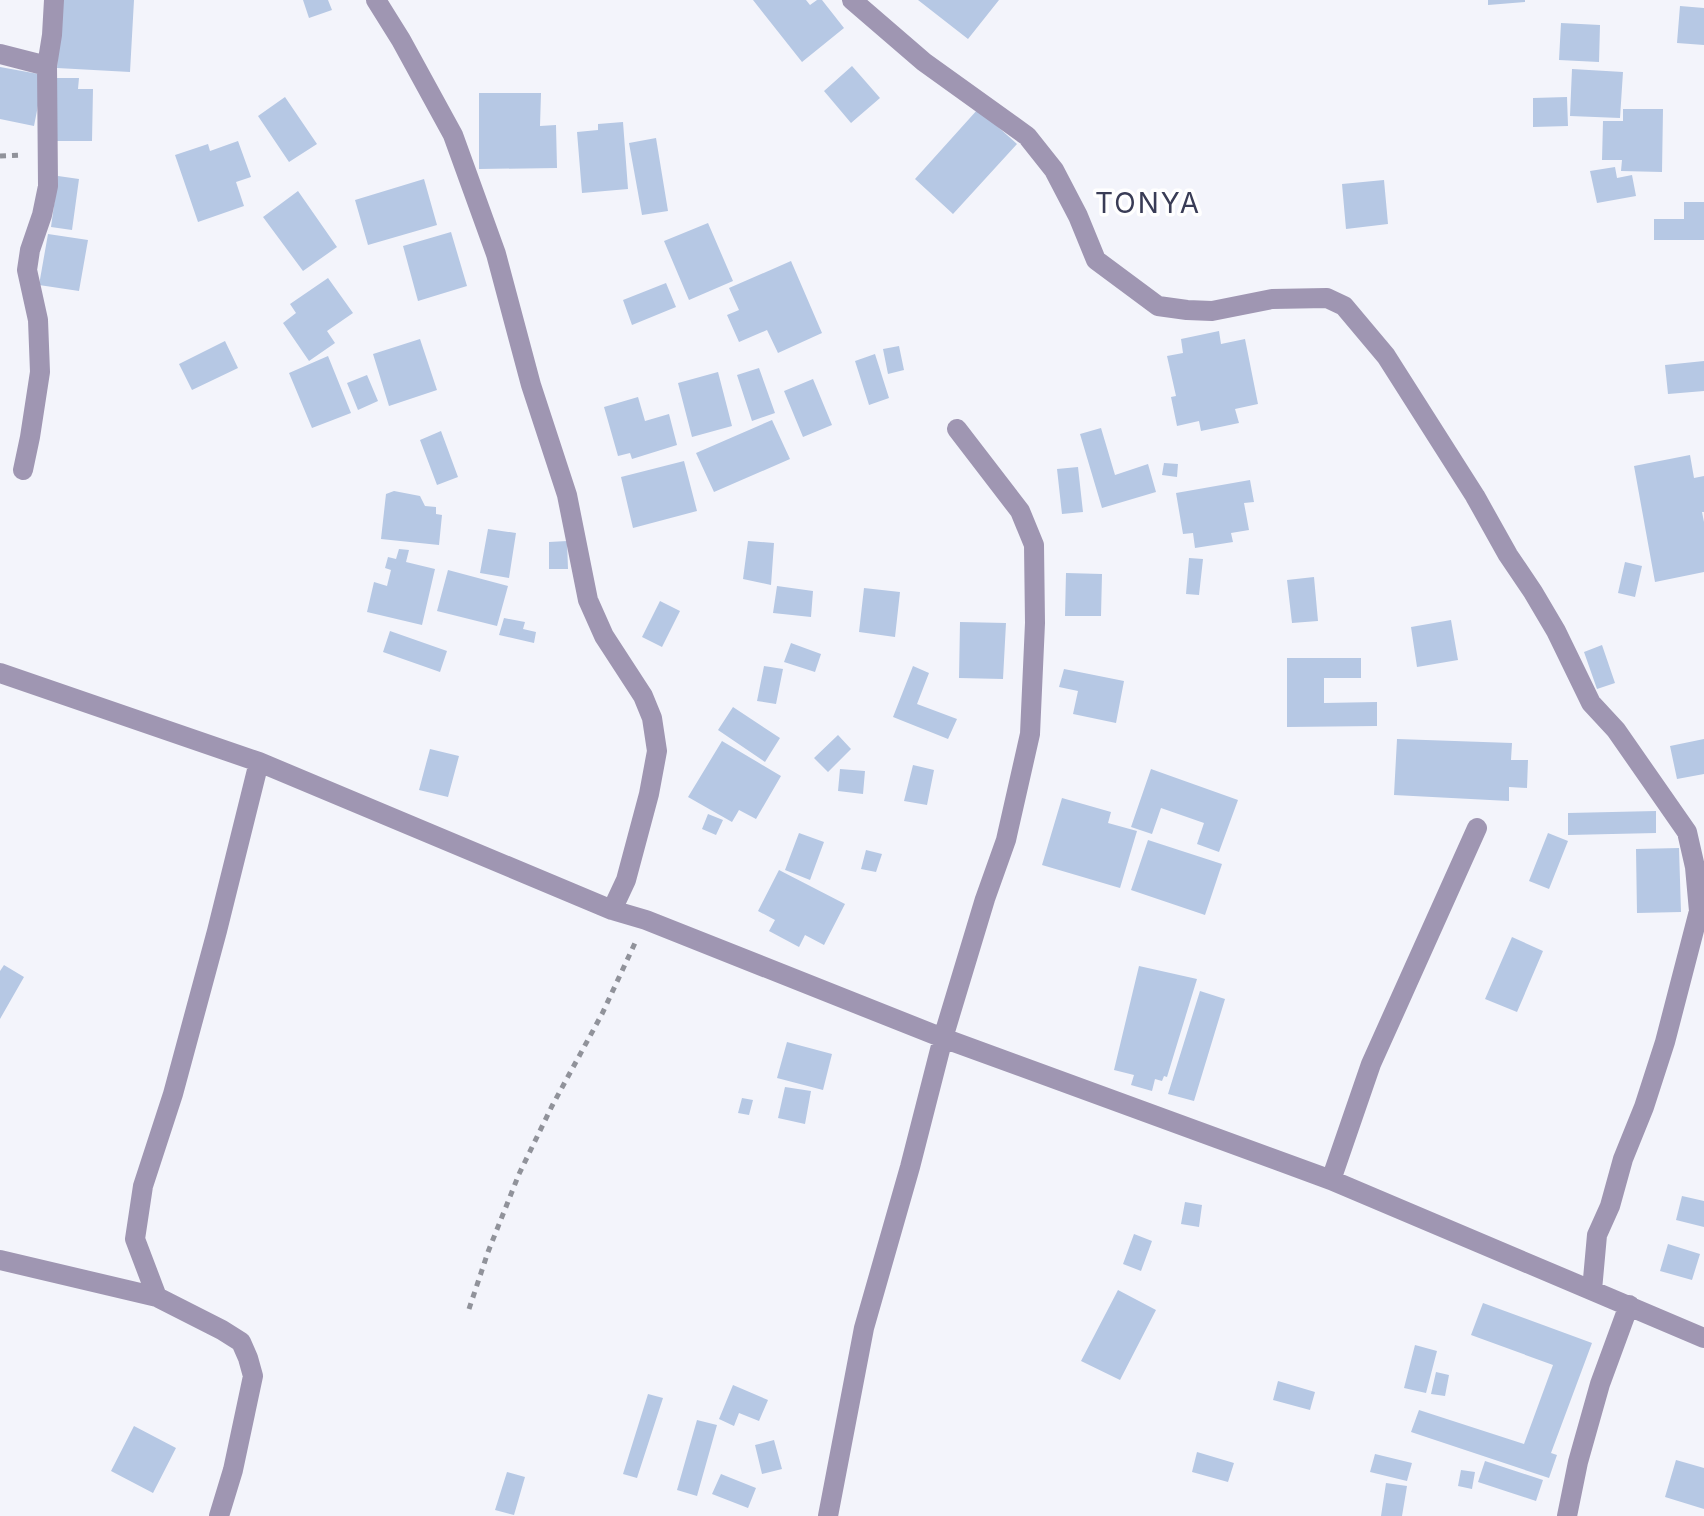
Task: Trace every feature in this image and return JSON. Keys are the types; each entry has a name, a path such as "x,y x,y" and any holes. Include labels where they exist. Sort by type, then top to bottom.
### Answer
{"street":[{"path":"23,470 40,372 38,320 27,270 48,186 47,66 54,0"},
{"path":"376,0 453,135 496,254 531,385 567,495 588,600 604,636 643,696 652,718 657,751 649,794 626,880 612,910"},
{"path":"852,0 924,62 1027,136 1054,170 1096,260 1158,306 1212,311 1272,299 1316,298 1327,298 1344,306 1386,356 1475,496 1556,631 1591,703 1616,730 1687,832 1695,867 1699,911 1661,1055 1623,1159 1610,1206 1597,1235 1592,1290"},
{"path":"0,54 47,66"},
{"path":"828,1516 864,1328 943,1038 1006,840 1030,734 1035,623 1034,545 1020,511 957,429"},
{"path":"0,673 259,762 612,910 646,920 943,1038 1331,1180 1704,1338"},
{"path":"157,1297 135,1239 143,1186 173,1094 259,762"},
{"path":"1331,1180 1371,1064 1477,828"},
{"path":"0,1260 157,1297 241,1342 253,1376 233,1470 219,1516"},
{"path":"1567,1516 1596,1397 1629,1305"}],"path":[{"path":"469,1309 519,1174 602,1014 646,920"}],"building":[{"path":"61,0 134,0 130,72 57,68"},
{"path":"303,0 328,0 332,10 309,18"},
{"path":"753,0 806,0 810,5 822,0 844,28 802,62"},
{"path":"918,0 999,0 968,39"},
{"path":"1488,0 1525,0 1525,2 1488,5"},
{"path":"1680,6 1704,8 1704,45 1677,43"},
{"path":"1561,23 1600,25 1599,62 1559,60"},
{"path":"852,66 880,98 851,123 824,91"},
{"path":"0,67 44,75 34,126 0,119"},
{"path":"1572,69 1623,72 1620,118 1570,116"},
{"path":"54,78 79,78 78,89 93,89 92,141 53,141"},
{"path":"479,93 541,93 540,126 556,125 557,168 479,169"},
{"path":"285,97 317,144 289,162 258,116"},
{"path":"1567,97 1568,126 1533,127 1533,98"},
{"path":"978,109 1017,144 953,214 915,179"},
{"path":"1623,109 1663,109 1662,172 1621,171 1622,160 1602,160 1603,121 1623,121"},
{"path":"623,122 628,189 582,193 577,132 598,130 598,124"},
{"path":"656,138 668,211 642,215 629,143"},
{"path":"238,141 251,177 236,182 244,206 198,222 175,155 208,144 210,151"},
{"path":"1615,167 1617,178 1632,175 1636,196 1597,203 1590,171"},
{"path":"58,176 79,179 72,230 51,227"},
{"path":"424,179 437,225 368,245 355,200"},
{"path":"1384,180 1388,224 1346,229 1342,184"},
{"path":"298,191 337,247 303,271 263,217"},
{"path":"1684,202 1704,202 1704,240 1654,240 1654,219 1684,219"},
{"path":"708,223 733,281 689,300 664,241"},
{"path":"451,232 467,286 418,301 403,246"},
{"path":"48,234 88,240 79,291 39,285"},
{"path":"791,261 822,333 778,353 767,330 739,342 727,315 739,310 729,288"},
{"path":"328,278 353,313 327,331 335,343 309,361 283,323 296,313 290,304"},
{"path":"666,283 676,307 632,325 623,300"},
{"path":"1219,331 1221,344 1245,339 1258,404 1235,409 1239,423 1201,431 1199,421 1177,426 1171,397 1176,396 1167,356 1183,353 1181,339"},
{"path":"420,339 437,390 389,406 373,354"},
{"path":"225,341 238,368 192,390 179,364"},
{"path":"899,346 904,370 888,374 883,349"},
{"path":"875,354 889,398 869,405 855,361"},
{"path":"328,356 351,413 312,428 289,373"},
{"path":"1704,361 1704,391 1668,394 1665,365"},
{"path":"759,368 775,413 752,421 737,375"},
{"path":"718,372 732,426 692,437 678,383"},
{"path":"367,375 378,401 358,410 347,383"},
{"path":"813,379 832,425 803,437 784,391"},
{"path":"638,397 645,421 669,414 677,445 632,459 630,453 618,456 604,407"},
{"path":"772,420 790,459 714,492 696,453"},
{"path":"1101,428 1115,475 1148,464 1156,492 1102,508 1080,434"},
{"path":"441,431 458,477 437,485 420,440"},
{"path":"1690,455 1694,478 1704,476 1704,572 1655,582 1634,466"},
{"path":"684,461 697,511 633,528 621,477"},
{"path":"1164,463 1178,464 1177,477 1162,475"},
{"path":"1078,467 1083,512 1062,514 1057,469"},
{"path":"1250,480 1254,502 1244,503 1249,530 1231,533 1233,542 1195,548 1193,533 1183,534 1176,493"},
{"path":"394,491 420,496 425,506 436,507 436,514 442,515 439,545 381,539 386,494"},
{"path":"488,529 516,533 509,578 480,573"},
{"path":"567,541 568,569 549,569 549,542"},
{"path":"748,541 774,543 771,585 743,579"},
{"path":"399,549 409,550 406,562 435,569 422,625 367,612 374,582 387,586 391,570 385,568 388,557 396,559"},
{"path":"1189,558 1203,559 1199,595 1186,594"},
{"path":"1625,562 1642,566 1635,597 1618,593"},
{"path":"448,570 508,586 497,626 437,611"},
{"path":"1066,573 1102,574 1101,616 1065,616"},
{"path":"1314,577 1318,621 1292,623 1287,580"},
{"path":"777,586 813,591 811,617 773,613"},
{"path":"864,588 900,592 895,637 859,632"},
{"path":"660,601 680,611 662,647 642,637"},
{"path":"504,618 525,622 523,629 536,632 534,643 499,635"},
{"path":"1451,620 1458,660 1417,667 1411,627"},
{"path":"960,622 1006,623 1003,679 959,678"},
{"path":"390,631 447,651 440,672 383,652"},
{"path":"791,643 821,654 815,672 784,662"},
{"path":"1602,645 1615,683 1597,689 1584,652"},
{"path":"1287,658 1361,658 1361,678 1324,678 1324,703 1377,702 1377,726 1287,727"},
{"path":"764,666 783,669 776,704 757,701"},
{"path":"913,666 929,673 917,704 957,719 948,739 893,717"},
{"path":"1064,669 1124,681 1116,723 1073,714 1078,691 1059,687"},
{"path":"733,707 780,738 765,762 718,730"},
{"path":"838,735 851,749 828,772 814,758"},
{"path":"1397,739 1512,743 1511,760 1528,760 1527,788 1509,787 1509,801 1394,795"},
{"path":"1704,739 1704,774 1677,779 1670,746"},
{"path":"722,741 781,776 756,819 739,810 732,822 688,797"},
{"path":"430,749 459,756 448,797 419,790"},
{"path":"913,765 934,770 927,805 904,801"},
{"path":"840,769 865,771 863,794 838,791"},
{"path":"1151,769 1238,800 1219,852 1197,844 1204,823 1161,808 1152,834 1131,827"},
{"path":"1062,798 1111,812 1108,823 1137,831 1120,888 1042,865"},
{"path":"1656,811 1656,833 1568,835 1568,813"},
{"path":"708,814 723,820 716,835 702,829"},
{"path":"799,833 824,842 810,880 785,870"},
{"path":"1548,833 1568,841 1549,889 1529,881"},
{"path":"1148,840 1222,864 1205,915 1131,890"},
{"path":"1679,848 1681,912 1637,913 1636,849"},
{"path":"866,850 882,854 876,872 861,869"},
{"path":"779,870 845,904 824,945 805,935 799,947 769,931 775,920 758,911"},
{"path":"1512,937 1543,951 1517,1012 1485,999"},
{"path":"4,965 24,977 0,1019 0,971"},
{"path":"1139,966 1197,979 1167,1077 1164,1076 1162,1081 1155,1079 1152,1091 1131,1085 1134,1075 1114,1070"},
{"path":"1200,991 1225,999 1194,1101 1168,1094"},
{"path":"787,1042 832,1054 823,1090 777,1078"},
{"path":"785,1087 811,1091 805,1124 778,1118"},
{"path":"742,1098 753,1100 749,1115 738,1113"},
{"path":"1682,1196 1704,1201 1704,1227 1676,1220"},
{"path":"1185,1202 1202,1205 1199,1227 1181,1224"},
{"path":"1134,1234 1152,1241 1141,1271 1123,1264"},
{"path":"1668,1244 1700,1254 1692,1280 1660,1271"},
{"path":"1118,1290 1156,1310 1120,1380 1081,1361"},
{"path":"1483,1303 1592,1343 1551,1453 1557,1455 1549,1478 1411,1432 1419,1410 1524,1444 1553,1365 1471,1335"},
{"path":"1415,1345 1437,1351 1426,1393 1404,1388"},
{"path":"1436,1372 1449,1375 1445,1396 1431,1394"},
{"path":"1278,1381 1315,1392 1310,1410 1273,1400"},
{"path":"733,1385 768,1400 759,1421 739,1413 734,1426 719,1419"},
{"path":"648,1394 663,1398 637,1478 623,1474"},
{"path":"697,1420 717,1425 697,1496 677,1490"},
{"path":"134,1426 176,1448 153,1493 111,1471"},
{"path":"774,1440 782,1469 762,1474 755,1445"},
{"path":"1197,1452 1234,1463 1228,1482 1192,1472"},
{"path":"1375,1454 1412,1463 1407,1481 1370,1472"},
{"path":"1676,1460 1704,1468 1704,1509 1665,1497"},
{"path":"1485,1461 1543,1480 1536,1501 1478,1482"},
{"path":"1461,1470 1475,1472 1472,1489 1458,1486"},
{"path":"507,1472 525,1477 514,1515 495,1510"},
{"path":"721,1474 756,1488 748,1508 712,1494"},
{"path":"1386,1483 1407,1486 1402,1516 1381,1516"}],"district":[{"name":"TONYA","path":"1148,203"}]}
